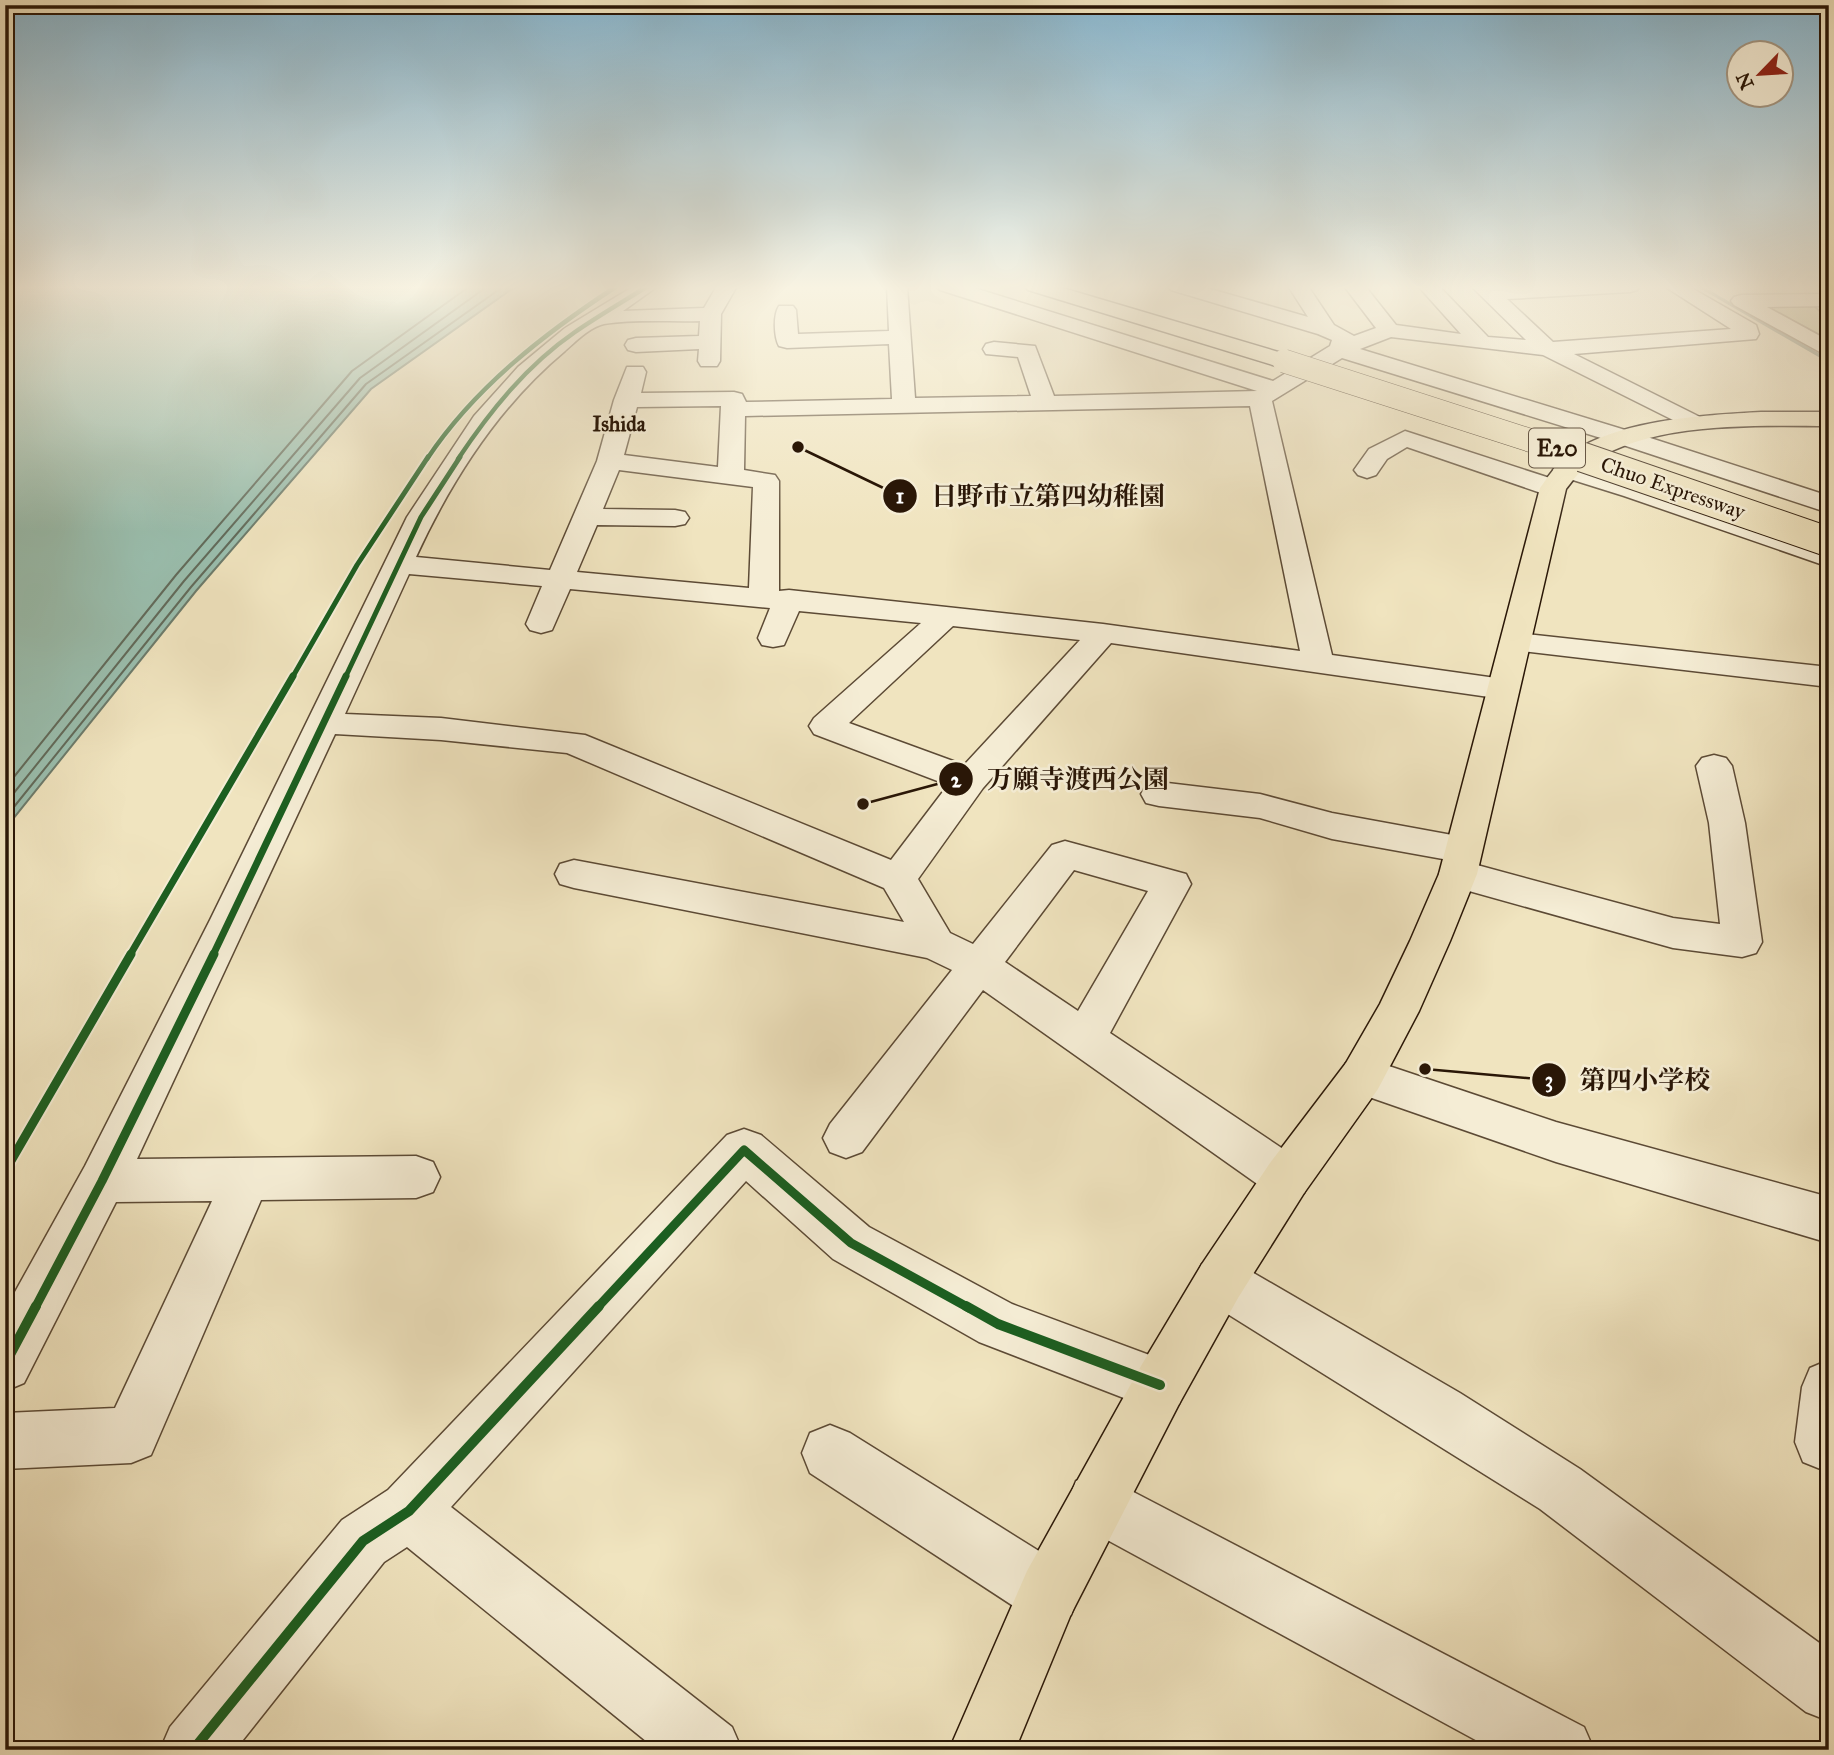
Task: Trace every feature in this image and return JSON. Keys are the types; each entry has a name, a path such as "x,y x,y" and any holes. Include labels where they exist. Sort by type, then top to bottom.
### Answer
{"main road":[{"name":"Chuo Expressway","path":"1329,368 1829,541"},
{"name":"Chuo Expressway","path":"1337,368 1590,440 1829,521"},
{"path":"982,1750 1049,1593 1160,1385 1220,1281 1287,1178 1362,1076 1398,1011 1460,862 1560,479 1592,452 1626,438 1690,422 1828,420"}],"street":[{"path":"5,1364 102,1181 230,920 421,517 461,451 503,395 532,368"},
{"path":"902,368 904,406"},
{"path":"1033,368 1045,403"},
{"path":"1193,368 1269,394"},
{"path":"733,409 1045,403 1269,394 1300,368"},
{"path":"1416,368 1829,505"},
{"path":"1585,368 1690,422"},
{"path":"541,624 610,461 635,372"},
{"path":"1269,394 1318,663"},
{"path":"626,400 734,399 730,476"},
{"path":"1367,470 1378,454 1405,438 1560,479 1633,490 1829,559"},
{"path":"610,461 766,481 777,598 773,638"},
{"path":"587,517 675,518"},
{"path":"398,564 946,615 1503,689"},
{"path":"946,615 825,726 970,779"},
{"path":"898,878 970,779 1103,634"},
{"path":"1516,642 1829,677"},
{"path":"322,723 442,729 573,743 898,878 936,944"},
{"path":"1158,794 1260,806 1460,862 1673,933 1742,942 1727,823 1714,766"},
{"path":"846,1138 1065,854 1172,884 1085,1039"},
{"path":"574,874 936,944 978,965 1287,1178"},
{"path":"1362,1076 1556,1142 1829,1220"},
{"path":"192,1750 363,1541 409,1511 744,1150 851,1243 863,1250 998,1324 1160,1385"},
{"path":"102,1181 416,1177"},
{"path":"5,1441 131,1435 246,1179"},
{"path":"1220,1281 1440,1413 1560,1489 1829,1689"},
{"path":"1823,1442 1829,1387"},
{"path":"830,1453 1049,1593"},
{"path":"1097,1502 1561,1750"},
{"path":"409,1511 709,1750"}],"water":[{"path":"5,368 401,368 371,389 196,591 5,829"}],"cycle path":[{"path":"5,1171 357,565 431,453 474,398 507,368"},
{"path":"5,1364 102,1181 230,920 421,517 483,421 531,368"},
{"path":"193,1750 363,1541 409,1511 744,1150 851,1243 998,1324 1160,1385"}],"place":[{"name":"日野市立第四幼稚園","path":"798,447"},
{"name":"万願寺渡西公園","path":"863,804"},
{"name":"第四小学校","path":"1425,1069"}],"district":[{"name":"Ishida","path":"619,424"}]}
